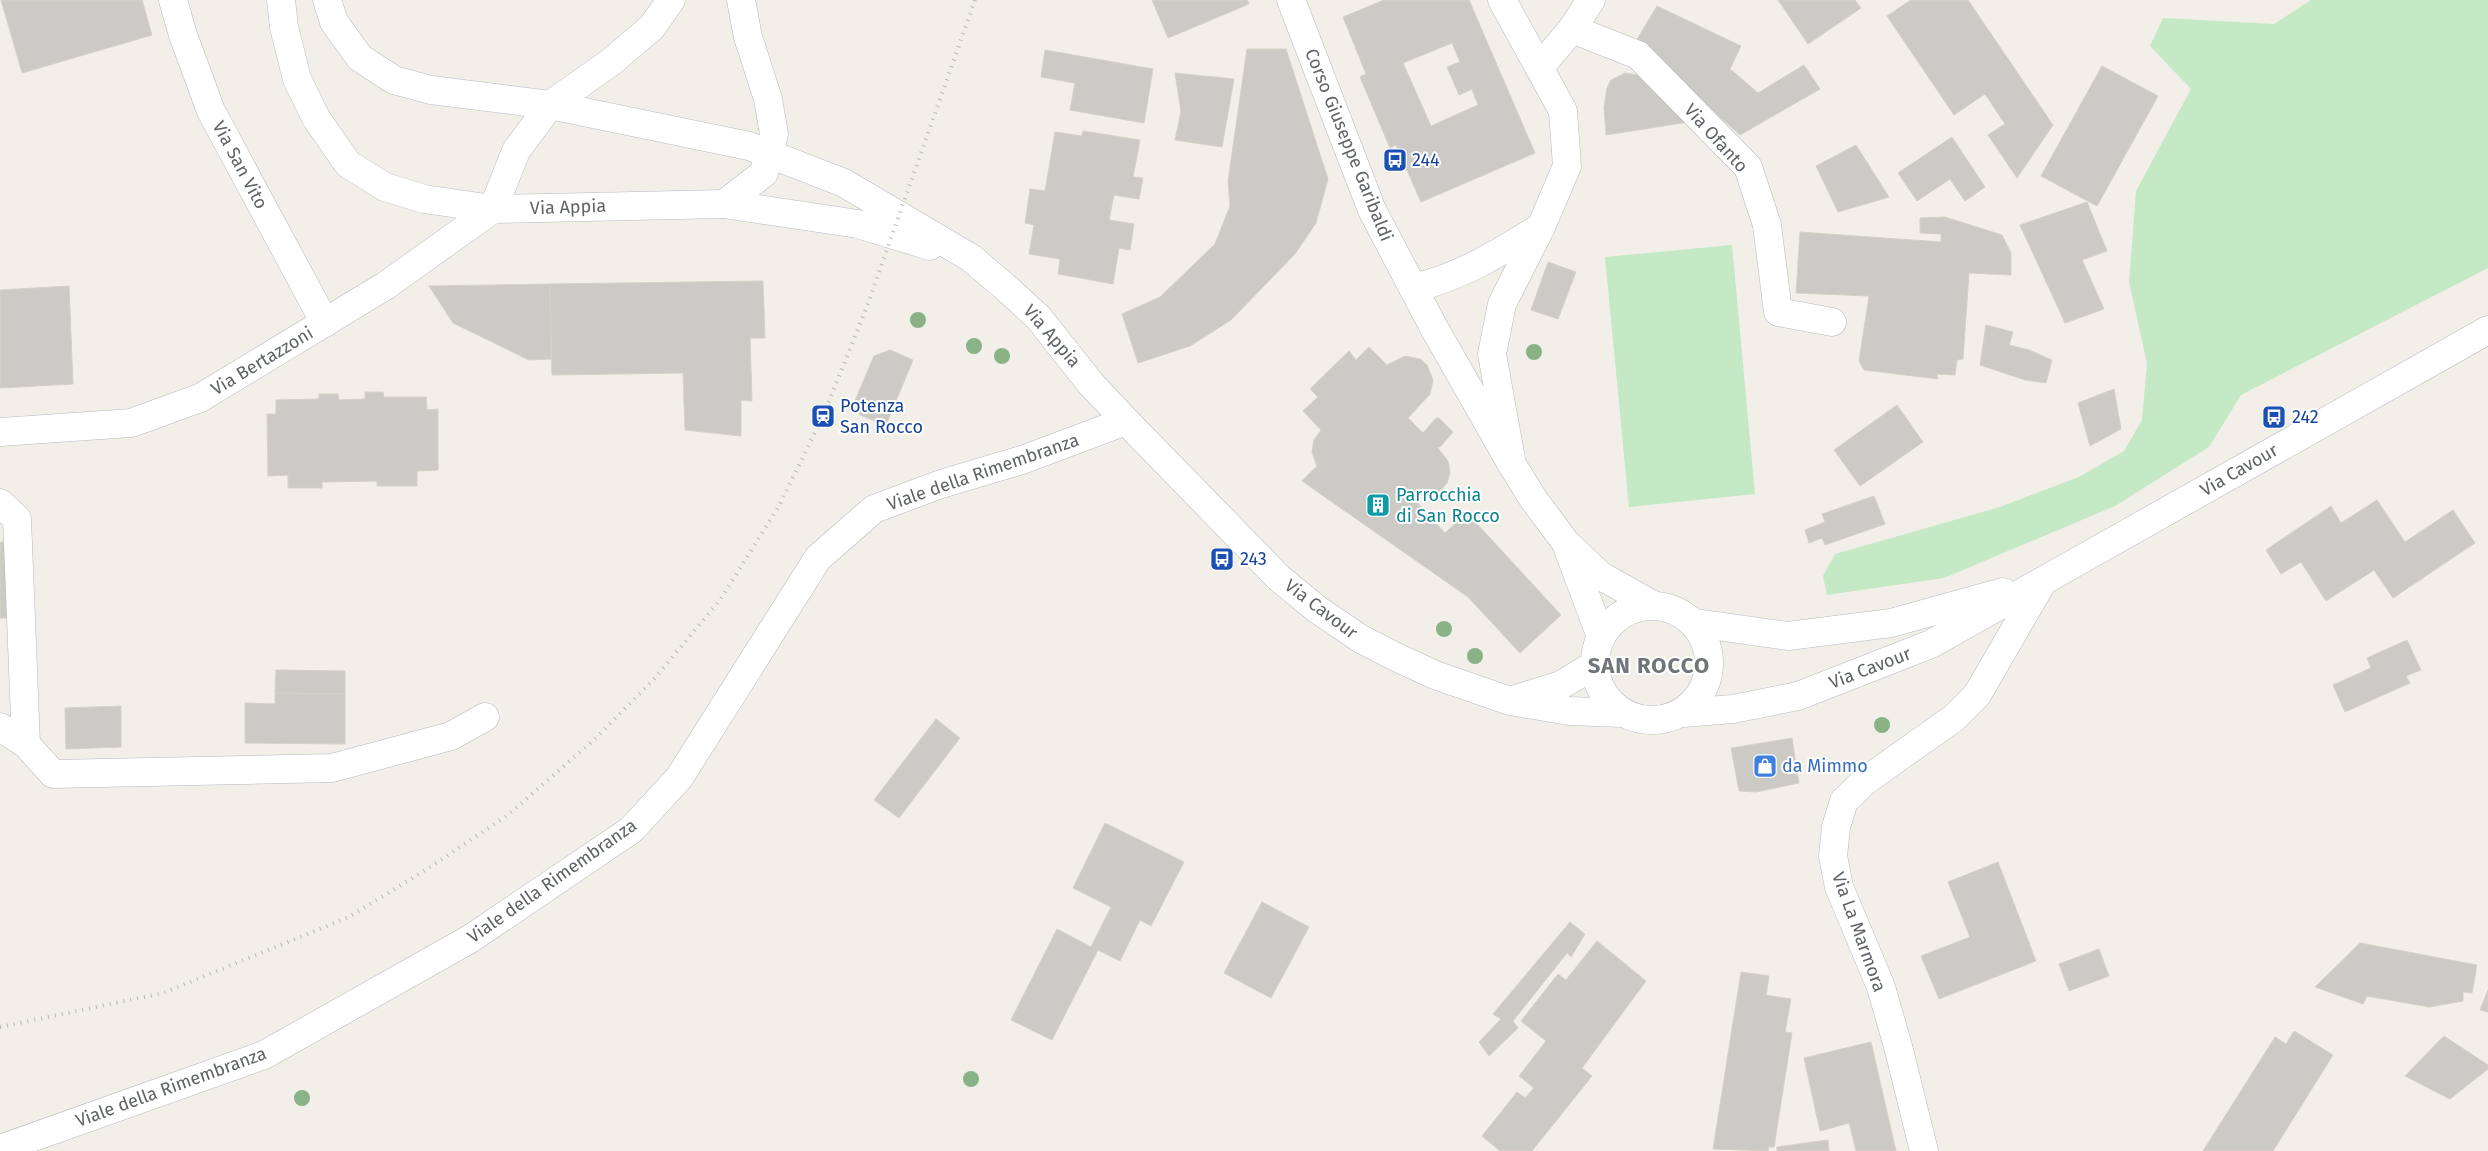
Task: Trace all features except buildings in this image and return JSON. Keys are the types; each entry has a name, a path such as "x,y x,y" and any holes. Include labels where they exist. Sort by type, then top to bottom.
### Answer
{"street":[{"name":"Via San Vito","path":"173,0 183,35 211,111 326,322"},
{"name":"Via Appia","path":"281,0 284,27 297,79 316,118 348,164 385,187 424,200 493,209 724,204 858,224 971,258"},
{"name":"Via Appia","path":"327,0 334,22 360,58 394,80 431,90 550,105 749,146 844,183 971,258 1038,317 1091,384 1126,421"},
{"path":"493,209 516,152 550,105 610,62 652,26 671,0"},
{"path":"724,204 764,173 774,134 768,99 748,37 741,0"},
{"name":"Corso Giuseppe Garibaldi","path":"1291,0 1372,210 1412,288 1511,463"},
{"path":"1502,0 1563,110 1567,166 1541,227 1502,304 1492,354 1511,463"},
{"path":"1540,67 1572,29 1591,0"},
{"name":"Via Ofanto","path":"1572,29 1638,54 1748,167 1767,225 1778,312 1832,322"},
{"name":"Via Bertazzoni","path":"0,432 131,423 200,398 385,286 493,209"},
{"path":"1412,288 1440,282 1482,263 1541,227"},
{"name":"Via Cavour","path":"1126,421 1280,578 1318,610 1361,639 1396,658 1435,675 1510,701 1569,710 1623,713 1642,720 1663,720 1683,713 1733,709 1798,696 1931,644 2488,330"},
{"name":"Viale della Rimembranza","path":"0,1149 264,1056 470,939 631,830 678,778 818,558 874,509 941,484 1022,460 1126,421"},
{"name":"Via Cavour","path":"1511,463 1534,500 1566,543 1601,576 1653,605 1676,610 1695,623 1708,645 1710,670 1701,695 1683,713"},
{"path":"0,503 17,519 26,744"},
{"name":"Via Cavour","path":"1566,543 1601,637"},
{"name":"Via Cavour","path":"1695,623 1788,636 1797,635 1891,623 2043,582"},
{"name":"Via La Marmora","path":"1924,1151 1899,1050 1880,987 1839,887 1833,856 1836,827 1844,801 1865,781 1954,718 1978,694 2043,582"},
{"name":"Via Cavour","path":"1623,713 1603,693 1594,665 1596,651 1601,637 1614,620 1632,608 1653,605"},
{"path":"1510,701 1560,685 1594,665"},
{"path":"0,727 26,744 53,774 332,768 451,736 485,717"}],"green space":[{"path":"2311,0 2488,0 2488,268 2241,395 2209,447 2115,506 1944,578 1827,595 1823,576 1835,554 2000,507 2079,477 2124,451 2142,420 2147,363 2129,282 2136,191 2191,89 2150,46 2163,18 2274,24"},
{"path":"1732,245 1755,494 1629,507 1605,257"}],"railway":[{"path":"0,1027 163,993 349,917 427,869 508,815 596,738 654,679 720,600 779,506 823,416 866,309 975,0"}],"place":[{"name":"244","path":"1395,160"},
{"name":"Potenza San Rocco","path":"823,416"},
{"name":"242","path":"2274,417"},
{"name":"Parrocchia di San Rocco","path":"1378,505"},
{"name":"243","path":"1222,559"},
{"name":"da Mimmo","path":"1765,766"}],"district":[{"name":"SAN ROCCO","path":"1649,665"}]}
